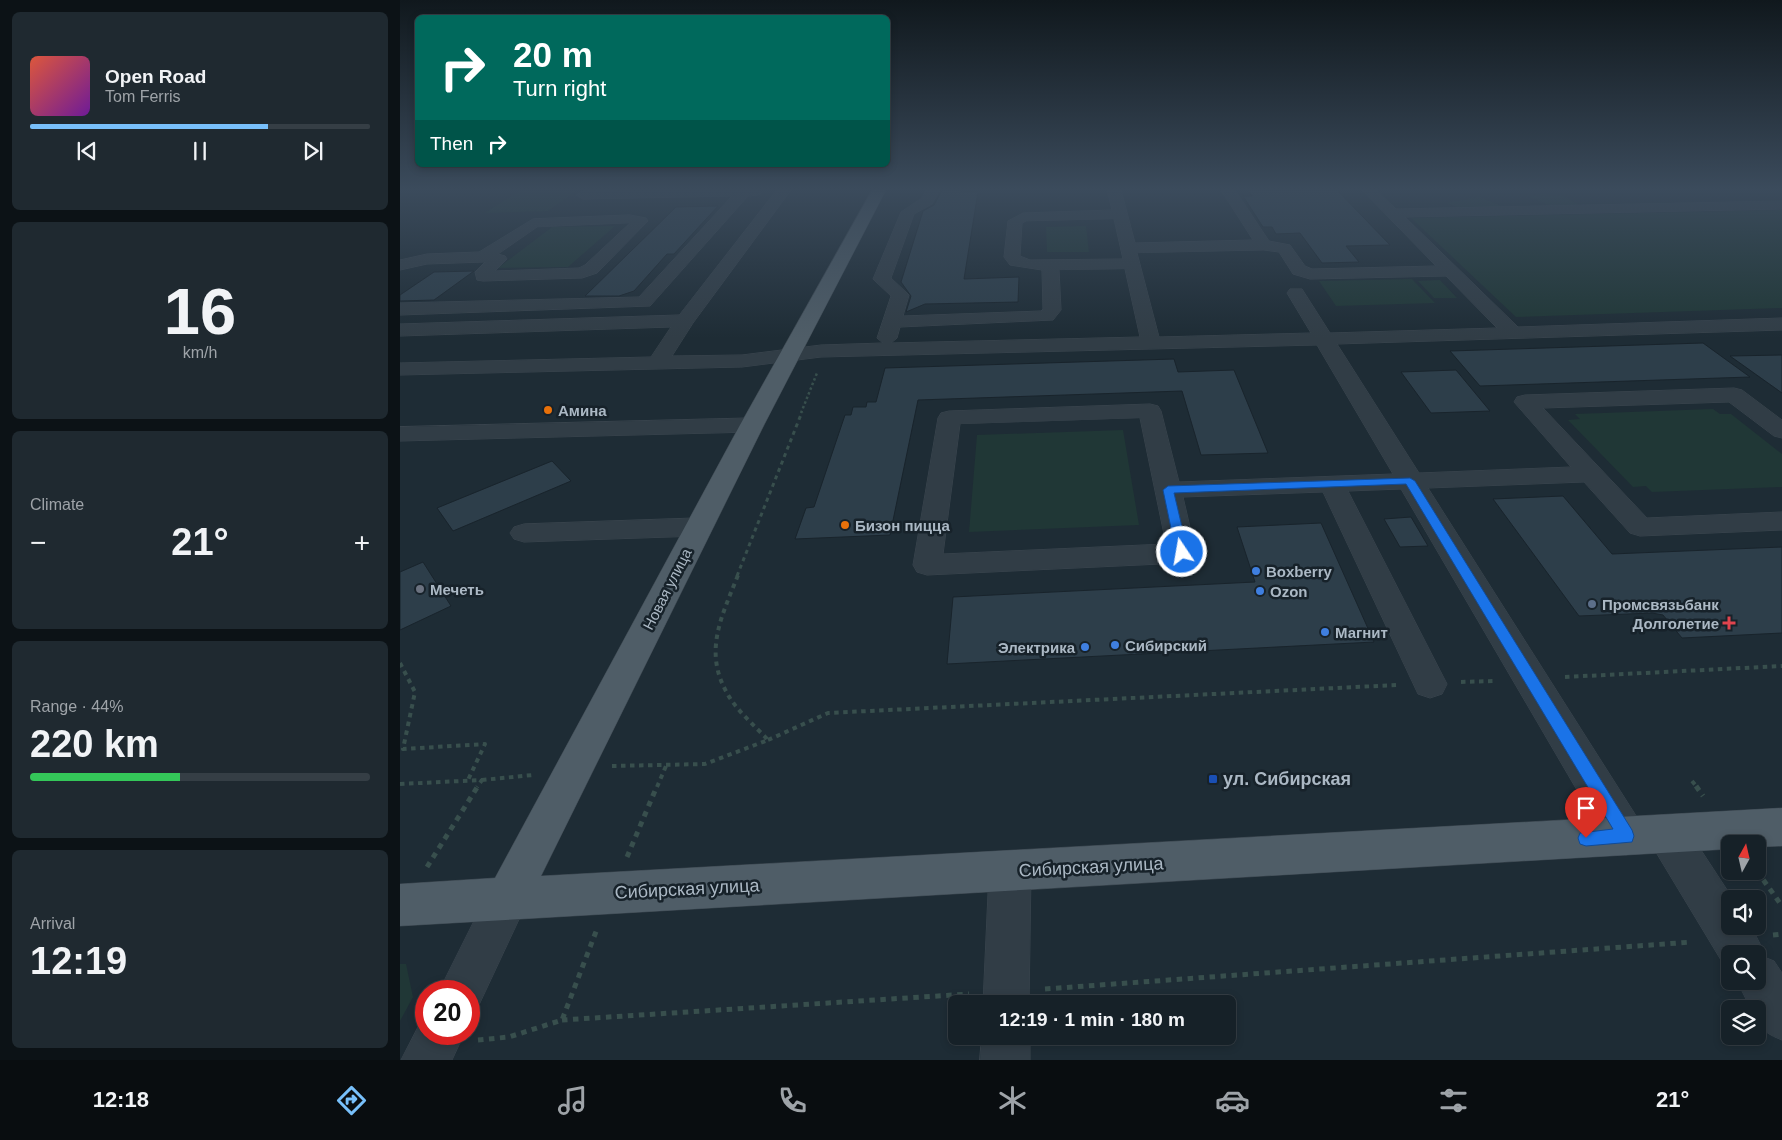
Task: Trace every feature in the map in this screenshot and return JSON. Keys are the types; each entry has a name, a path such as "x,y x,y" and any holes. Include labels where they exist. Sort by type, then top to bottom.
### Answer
{"main road":[{"name":"Новая улица","path":"508,898 577,767 698,527 852,239"},
{"name":"Сибирская улица","path":"402,904 1781,829"}],"street":[{"path":"483,258 508,239"},
{"path":"400,265 427,259 483,258 499,259 482,272 483,276 582,273 591,269 622,239"},
{"path":"644,302 701,239"},
{"path":"658,362 686,321 747,239"},
{"path":"883,349 900,295 882,280 897,239"},
{"path":"1015,239 1014,260 1022,264 1050,265 1131,256 1209,239"},
{"path":"1127,239 1151,343"},
{"path":"1226,239 1284,248 1299,270 1310,274 1450,271"},
{"path":"1260,239 1264,245"},
{"path":"1418,239 1514,333"},
{"path":"892,322 1046,316 1052,310 1050,265"},
{"path":"1296,293 1626,836"},
{"path":"400,309 644,302 650,304 650,307 639,322"},
{"path":"400,330 616,325 639,322 686,321"},
{"path":"400,369 742,361 790,354 883,349 1324,339 1782,324"},
{"path":"1778,425 1734,395 1525,402 1640,527 1782,521"},
{"path":"1150,411 1168,490 1182,552 927,565 949,418 1150,411"},
{"path":"400,434 752,425"},
{"path":"1168,490 1592,474"},
{"path":"1332,484 1430,684"},
{"path":"524,533 698,527"},
{"path":"1668,835 1737,945"},
{"path":"1006,995 1010,872"},
{"name":"Новая улица","path":"467,980 508,898"},
{"path":"1766,990 1782,1016"},
{"path":"1005,1045 1005,1060"}],"path":[{"path":"768,740 727,694 714,660 718,625 818,371"},
{"path":"400,663 415,692 401,750 485,744 468,780"},
{"path":"400,784 482,780 538,774 549,768 704,764 768,740 828,714 1782,666"},
{"path":"562,1020 612,893 666,766"},
{"path":"402,904 482,780"},
{"path":"1763,880 1782,906"},
{"path":"1742,945 1782,934"},
{"path":"1186,995 1721,948"},
{"path":"434,1046 509,1037 562,1020 948,1012"}],"green space":[{"path":"536,239 600,239 568,267 498,268"},
{"path":"1046,239 1088,239 1089,252 1047,252"},
{"path":"1434,239 1782,239 1782,308 1516,317"},
{"path":"1412,279 1435,303 1336,306 1319,281"},
{"path":"1440,280 1457,298 1434,298 1418,281"},
{"path":"1713,409 1720,414 1731,414 1782,454 1782,487 1652,492 1646,486 1633,487 1568,420 1580,419 1575,414"},
{"path":"1123,430 1139,525 969,532 977,435"},
{"path":"400,964 406,964 413,997 400,1021"}],"building":[{"path":"643,239 687,239 674,254 667,254 634,291 619,296 585,296"},
{"path":"914,239 970,239 964,279 1019,277 1018,302 925,304 906,312 911,296 901,282"},
{"path":"1305,239 1385,239 1390,245 1346,246 1359,262 1322,263"},
{"path":"474,271 434,300 400,301 400,295 434,272"},
{"path":"1703,343 1750,377 1480,386 1450,351"},
{"path":"1782,355 1782,393 1730,356"},
{"path":"1174,359 1178,372 1234,370 1268,453 1201,455 1182,391 918,400 890,535 795,539 806,508 814,507 845,415 851,415 853,407 866,407 867,402 876,402 885,368"},
{"path":"1456,370 1490,411 1431,413 1401,372"},
{"path":"552,461 571,481 453,531 437,508"},
{"path":"1563,496 1612,554 1782,547 1782,633 1682,638 1663,615 1652,613 1579,616 1493,499"},
{"path":"1411,517 1428,546 1400,547 1384,519"},
{"path":"1321,523 1374,642 947,664 953,597 1255,582 1237,527"},
{"name":"Мечеть","path":"423,562 451,606 400,630 400,572"}],"place":[{"name":"Амина","path":"548,410"},
{"name":"Бизон пицца","path":"845,525"},
{"name":"Boxberry","path":"1256,571"},
{"name":"Мечеть","path":"420,589"},
{"name":"Ozon","path":"1260,591"},
{"name":"Промсвязьбанк","path":"1592,604"},
{"name":"Долголетие","path":"1729,623"},
{"name":"Магнит","path":"1325,632"},
{"name":"Сибирский","path":"1115,645"},
{"name":"Электрика","path":"1085,647"},
{"name":"ул. Сибирская","path":"1213,779"}],"route":[{"path":"1182,552 1168,490 1410,481 1626,836 1586,838"}]}
